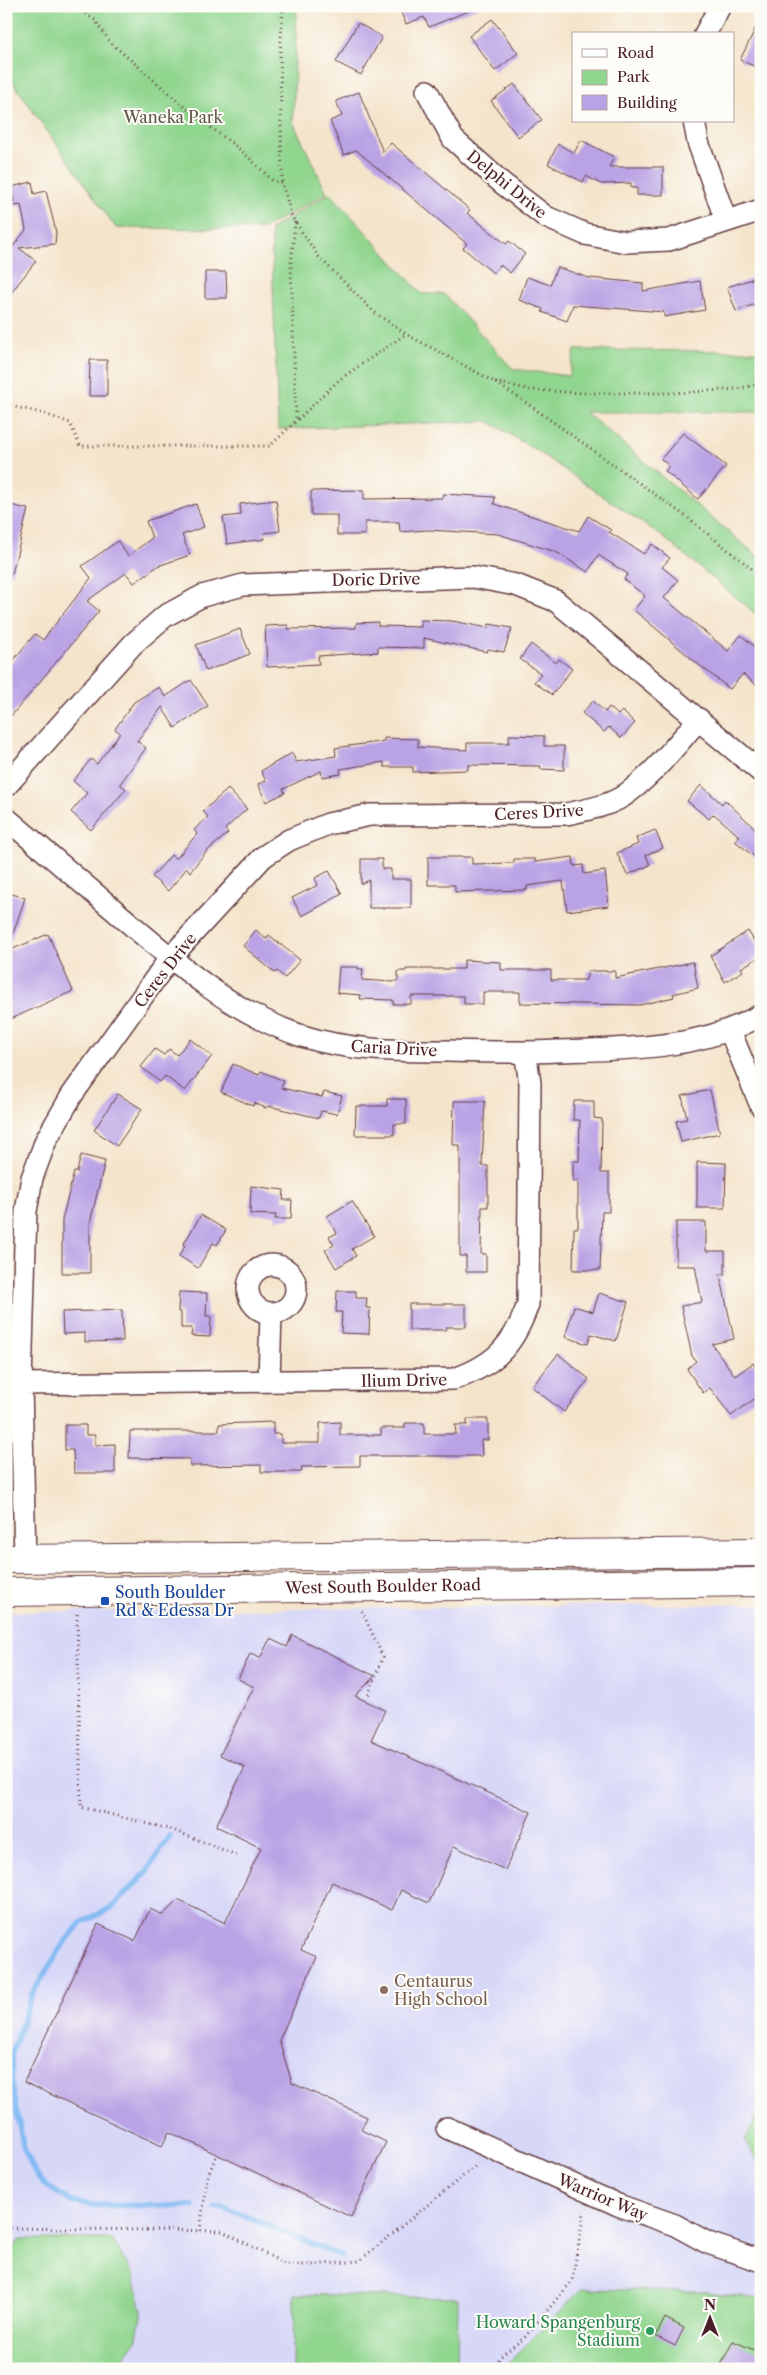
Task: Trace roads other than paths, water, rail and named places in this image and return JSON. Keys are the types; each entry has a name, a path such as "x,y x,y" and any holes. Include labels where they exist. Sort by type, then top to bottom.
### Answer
{"main road":[{"name":"West South Boulder Road","path":"16,1559 761,1552"},
{"name":"West South Boulder Road","path":"6,1592 761,1582"}],"street":[{"path":"706,32 720,6"},
{"name":"Delphi Drive","path":"426,91 453,139 502,183 546,217 585,234 626,242 668,240 761,210"},
{"path":"694,122 698,142 726,222"},
{"name":"Doric Drive","path":"6,786 133,644 165,616 202,596 243,585 473,577 516,585 556,601 761,772"},
{"name":"Ceres Drive","path":"16,1559 26,1211 32,1178 46,1140 72,1095 170,958 263,857 289,840 328,824 370,816 566,814 594,809 620,798 644,780 699,720"},
{"name":"Caria Drive","path":"6,818 197,980 254,1015 302,1036 353,1048 393,1051 525,1052 632,1049 695,1040 730,1031 761,1015"},
{"path":"730,1031 761,1106"},
{"name":"Ilium Drive","path":"21,1384 454,1379 476,1372 502,1353 520,1327 528,1304 530,1083 525,1052"},
{"path":"269,1381 271,1314"},
{"name":"Warrior Way","path":"447,2128 618,2205 675,2225 708,2243 761,2261"}],"waterway":[{"path":"170,1836 145,1874 111,1908 81,1923 64,1943 32,1994 11,2055 12,2090 24,2149 35,2173 45,2185 72,2202 92,2205 193,2206"},
{"path":"214,2207 223,2207 341,2256"}],"place":[{"name":"South Boulder Rd & Edessa Dr","path":"105,1601"},
{"name":"Centaurus High School","path":"384,1990"},
{"name":"Howard Spangenburg Stadium","path":"650,2331"}],"park label":[{"name":"Waneka Park","path":"173,117"}]}
